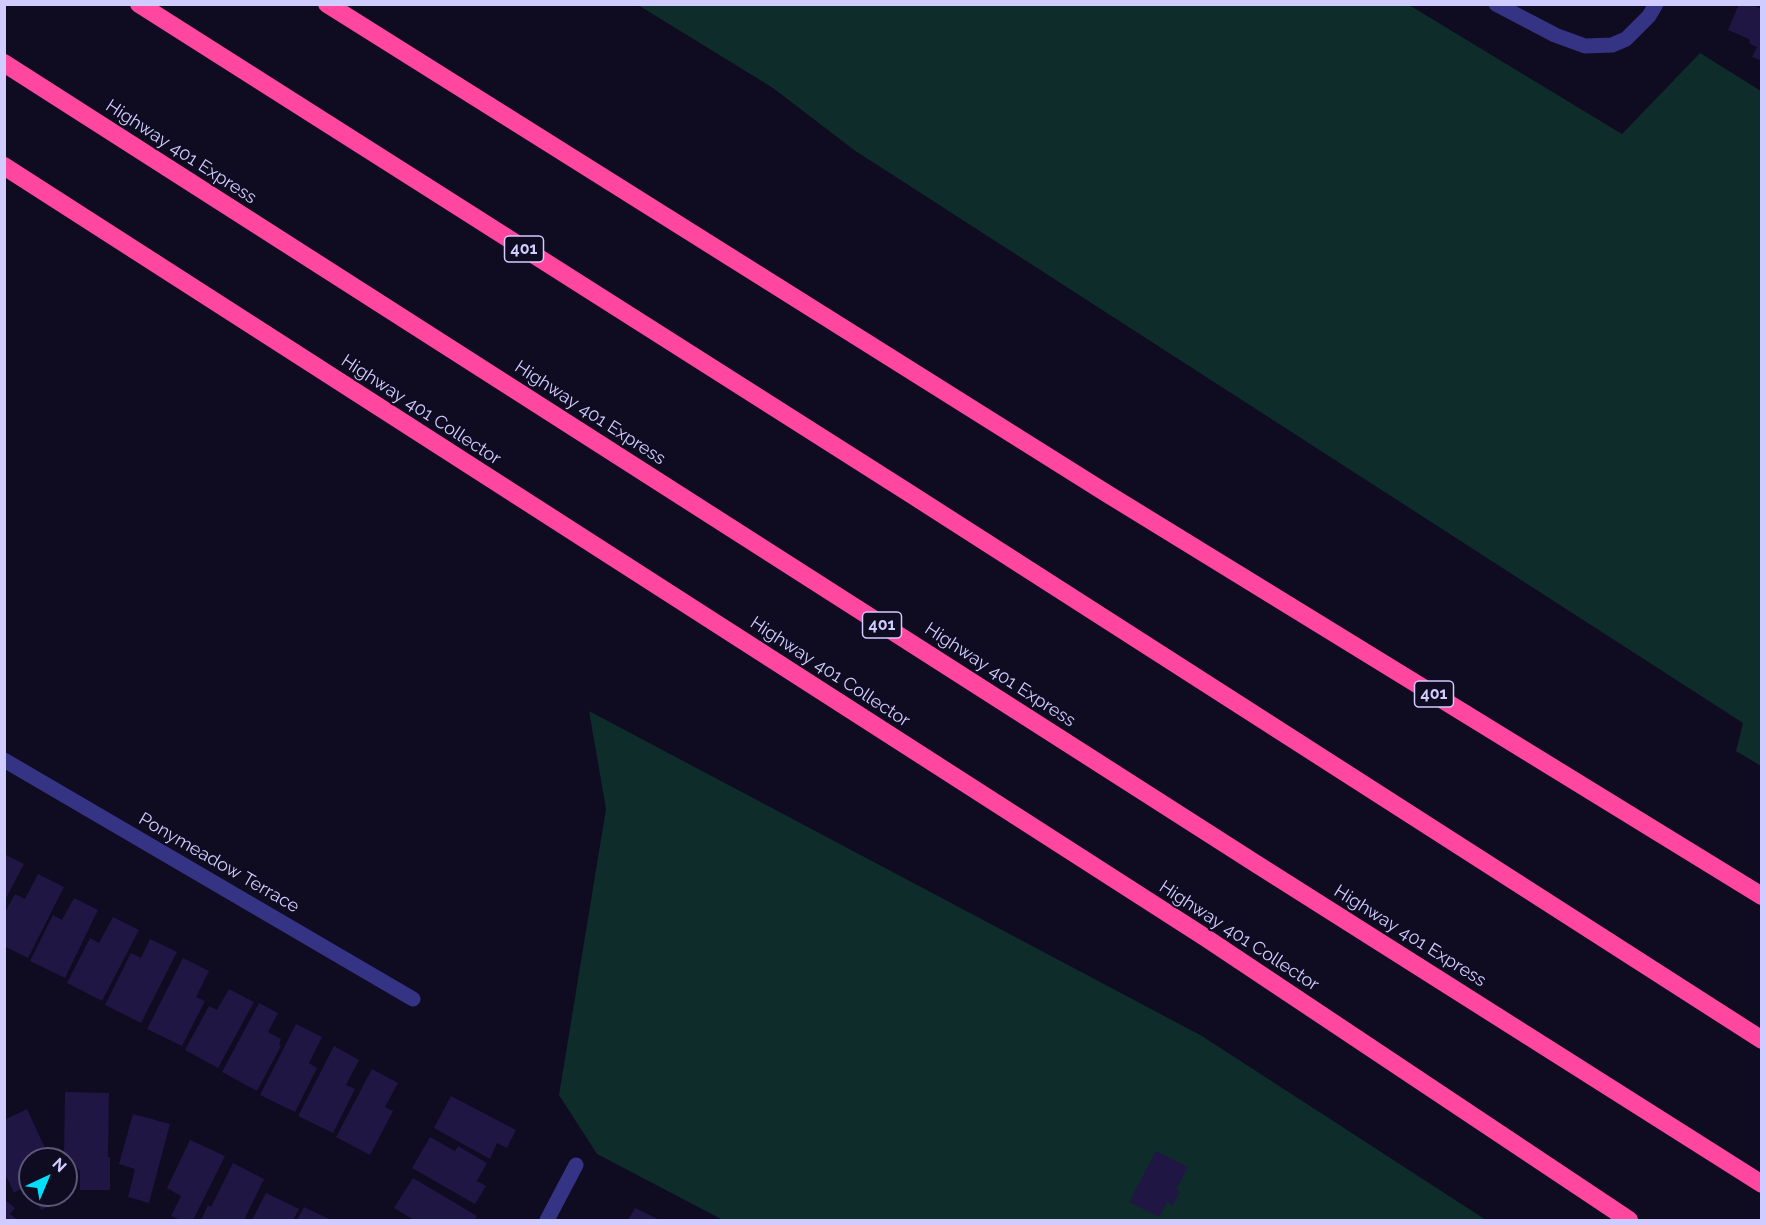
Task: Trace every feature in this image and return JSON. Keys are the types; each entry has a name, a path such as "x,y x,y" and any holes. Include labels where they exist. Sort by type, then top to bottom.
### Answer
{"highway":[{"name":"401","path":"139,4 1761,1040"},
{"name":"401","path":"327,4 1106,493 1761,896"},
{"name":"Highway 401 Express","path":"4,63 1761,1184"},
{"name":"Highway 401 Collector","path":"4,166 1206,938 1629,1221"}],"street":[{"path":"1496,4 1555,35 1585,46 1612,45 1626,39 1649,16 1656,4"},
{"name":"Ponymeadow Terrace","path":"4,760 413,999"},
{"path":"547,1221 576,1165"}],"green space":[{"path":"638,5 1409,5 1622,134 1700,53 1761,91 1761,766 1736,751 1743,723 854,150 773,88"},
{"path":"589,711 1202,1036 1486,1220 723,1220 597,1154 559,1095 606,809"}],"building":[{"path":"1739,4 1750,4 1762,9 1762,61 1752,57 1757,47 1750,44 1749,39 1728,30"},
{"path":"4,854 24,864 4,902"},
{"path":"38,874 64,887 28,958 4,946 4,914 15,894 25,899"},
{"path":"74,898 98,910 65,978 30,961 53,915 62,920"},
{"path":"113,917 139,930 102,1001 67,983 90,938 99,943"},
{"path":"150,939 177,952 141,1023 105,1005 131,953 141,958"},
{"path":"183,958 209,971 196,997 205,1001 182,1046 147,1029"},
{"path":"229,989 254,1002 218,1068 185,1050 209,1006 217,1010"},
{"path":"259,1003 278,1013 268,1032 281,1039 279,1044 281,1046 257,1091 222,1072"},
{"path":"296,1024 322,1037 309,1063 317,1068 295,1112 260,1095"},
{"path":"334,1046 359,1060 346,1085 355,1089 333,1133 298,1116"},
{"path":"372,1069 398,1083 385,1107 393,1111 370,1155 336,1137"},
{"path":"65,1092 109,1093 110,1190 80,1190 78,1147 64,1147"},
{"path":"451,1096 516,1130 507,1148 497,1143 490,1159 434,1128"},
{"path":"27,1109 44,1147 18,1147 18,1190 14,1193 4,1172 4,1120"},
{"path":"133,1114 170,1124 149,1203 128,1197 135,1169 119,1164"},
{"path":"430,1137 455,1151 458,1146 487,1163 477,1181 486,1186 475,1204 412,1168"},
{"path":"190,1140 225,1156 193,1220 181,1220 171,1216 181,1196 167,1188"},
{"path":"1156,1151 1188,1167 1176,1190 1180,1192 1172,1206 1167,1202 1159,1217 1129,1202"},
{"path":"233,1163 264,1179 244,1220 201,1220 208,1205 211,1207"},
{"path":"413,1178 477,1216 474,1220 414,1220 394,1208"},
{"path":"266,1193 299,1209 293,1220 252,1220"},
{"path":"4,1199 15,1208 10,1214 18,1220 4,1220"},
{"path":"304,1207 331,1220 297,1220"},
{"path":"635,1208 660,1220 628,1220"}]}
